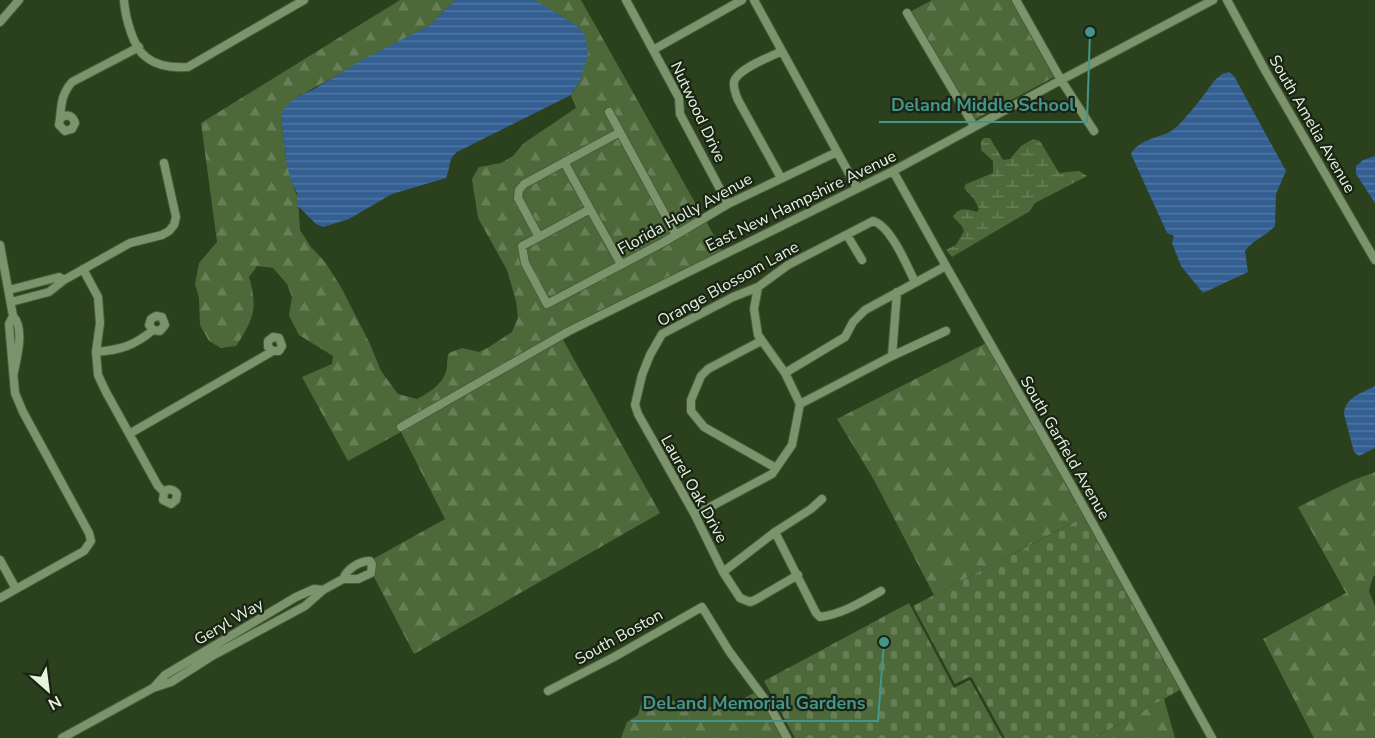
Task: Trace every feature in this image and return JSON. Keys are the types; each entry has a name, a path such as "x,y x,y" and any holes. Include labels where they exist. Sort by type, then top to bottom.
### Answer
{"street":[{"path":"0,22 19,0"},
{"path":"124,0 126,22 145,57 172,68 188,67 304,0"},
{"name":"Nutwood Drive","path":"626,0 680,98 680,114 728,204"},
{"path":"653,50 742,0"},
{"path":"754,0 857,188"},
{"path":"1016,0 1061,80 1094,131"},
{"name":"East New Hampshire Avenue","path":"401,427 569,331 893,171 1213,0"},
{"name":"South Amelia Avenue","path":"1227,0 1375,260"},
{"path":"907,13 974,126"},
{"path":"62,117 60,107 67,88 72,82 139,47"},
{"path":"781,178 734,89 736,77 747,68 782,51"},
{"path":"609,112 676,234"},
{"path":"590,209 539,237 518,198 519,190 524,184 620,132"},
{"name":"Florida Holly Avenue","path":"539,237 522,246 525,263 547,304 728,204 837,152"},
{"path":"564,162 621,264"},
{"path":"11,302 49,292 64,279 130,243 162,235 174,225 176,217 164,163"},
{"name":"South Garfield Avenue","path":"893,171 1212,738"},
{"name":"Orange Blossom Lane","path":"642,375 662,334 733,297 758,287 788,265 873,221 879,222 888,231 915,282"},
{"path":"847,235 862,260"},
{"path":"0,245 13,316 18,323 19,346 14,372 15,393 23,412 89,533 91,541 84,551 0,598"},
{"path":"785,373 845,337 853,322 865,310 946,267"},
{"path":"83,269 98,297 100,324 96,351 98,375 158,486 164,492"},
{"path":"9,290 59,277 64,279"},
{"path":"695,515 772,474 792,445 800,404 785,373 761,341 756,329 754,309 758,287"},
{"path":"892,356 897,292"},
{"path":"96,351 117,351 153,330"},
{"path":"800,404 946,330"},
{"path":"761,341 708,369 701,376 691,400 691,411 704,427 776,468"},
{"path":"129,434 273,351"},
{"name":"Laurel Oak Drive","path":"642,375 635,405 638,414 695,515 723,572 740,598 750,602 798,576"},
{"path":"723,572 822,499"},
{"path":"775,532 820,617 858,604 881,591"},
{"path":"0,560 16,589"},
{"name":"Geryl Way","path":"62,738 153,688 165,675 305,606 323,590 343,579"},
{"name":"Geryl Way","path":"207,654 278,608 314,589 323,590"},
{"name":"South Boston","path":"548,690 614,657 702,607 729,651 769,705 787,738"},
{"path":"278,608 283,618"}],"green space":[{"path":"400,0 455,0 430,25 297,97 281,117 286,158 298,198 300,230 341,287 381,371 398,394 417,399 425,394 438,385 444,377 449,353 462,348 479,352 489,347 512,332 518,318 516,301 507,270 478,218 472,179 479,167 501,163 513,156 524,143 576,108 571,95 580,80 585,35 573,24 535,0 581,0 702,215 677,230 611,108 605,110 615,130 522,181 517,188 534,235 518,243 522,263 546,308 666,245 706,221 722,251 562,338 660,513 414,654 373,575 376,569 373,559 445,519 401,432 348,461 302,377 332,364 333,356 299,335 289,316 292,297 287,284 273,268 257,266 249,277 254,305 253,313 236,346 221,348 209,341 200,325 199,298 195,284 199,263 217,242 201,123"},
{"path":"932,0 1011,0 1054,77 974,120 910,12"},
{"path":"619,136 671,233 622,260 568,164"},
{"path":"984,138 990,138 1003,160 1010,159 1021,146 1033,139 1040,141 1059,173 1079,171 1087,176 1035,203 1030,211 952,257 946,250 956,245 964,231 953,217 960,210 977,212 979,209 964,188 966,184 993,173 993,161 981,150 981,142"},
{"path":"563,167 585,208 540,232 521,198 526,187"},
{"path":"589,214 616,263 548,299 528,262 526,248"},
{"path":"986,343 1084,517 934,595 874,480 837,419"},
{"path":"1375,472 1375,575 1369,591 1375,606 1375,738 1314,738 1263,639 1346,593 1298,507"},
{"path":"1084,517 1180,690 1094,738 1005,738 972,678 969,677 955,684 913,606"},
{"path":"909,603 954,688 970,680 1002,738 795,738 764,681"},
{"path":"756,692 767,706 783,738 621,738 627,722 638,715 642,700 679,701 697,706 724,708"},
{"path":"1164,699 1175,738 1094,738"}],"water":[{"path":"455,0 535,0 576,25 585,35 588,55 580,80 571,95 457,152 450,161 446,178 392,194 349,219 323,227 316,224 297,205 297,193 287,166 281,117 285,107 297,97 362,60 430,25"},
{"path":"1229,72 1234,76 1286,171 1276,194 1275,226 1245,251 1248,272 1203,293 1181,266 1172,243 1174,236 1167,233 1131,154 1143,142 1166,134 1175,128 1215,80"},
{"path":"1375,156 1375,203 1356,174 1356,166 1363,160"},
{"path":"1375,386 1375,448 1359,456 1354,452 1344,414 1345,408 1355,396"}],"place":[{"name":"Deland Middle School","path":"1090,32"},
{"name":"DeLand Memorial Gardens","path":"884,642"}]}
